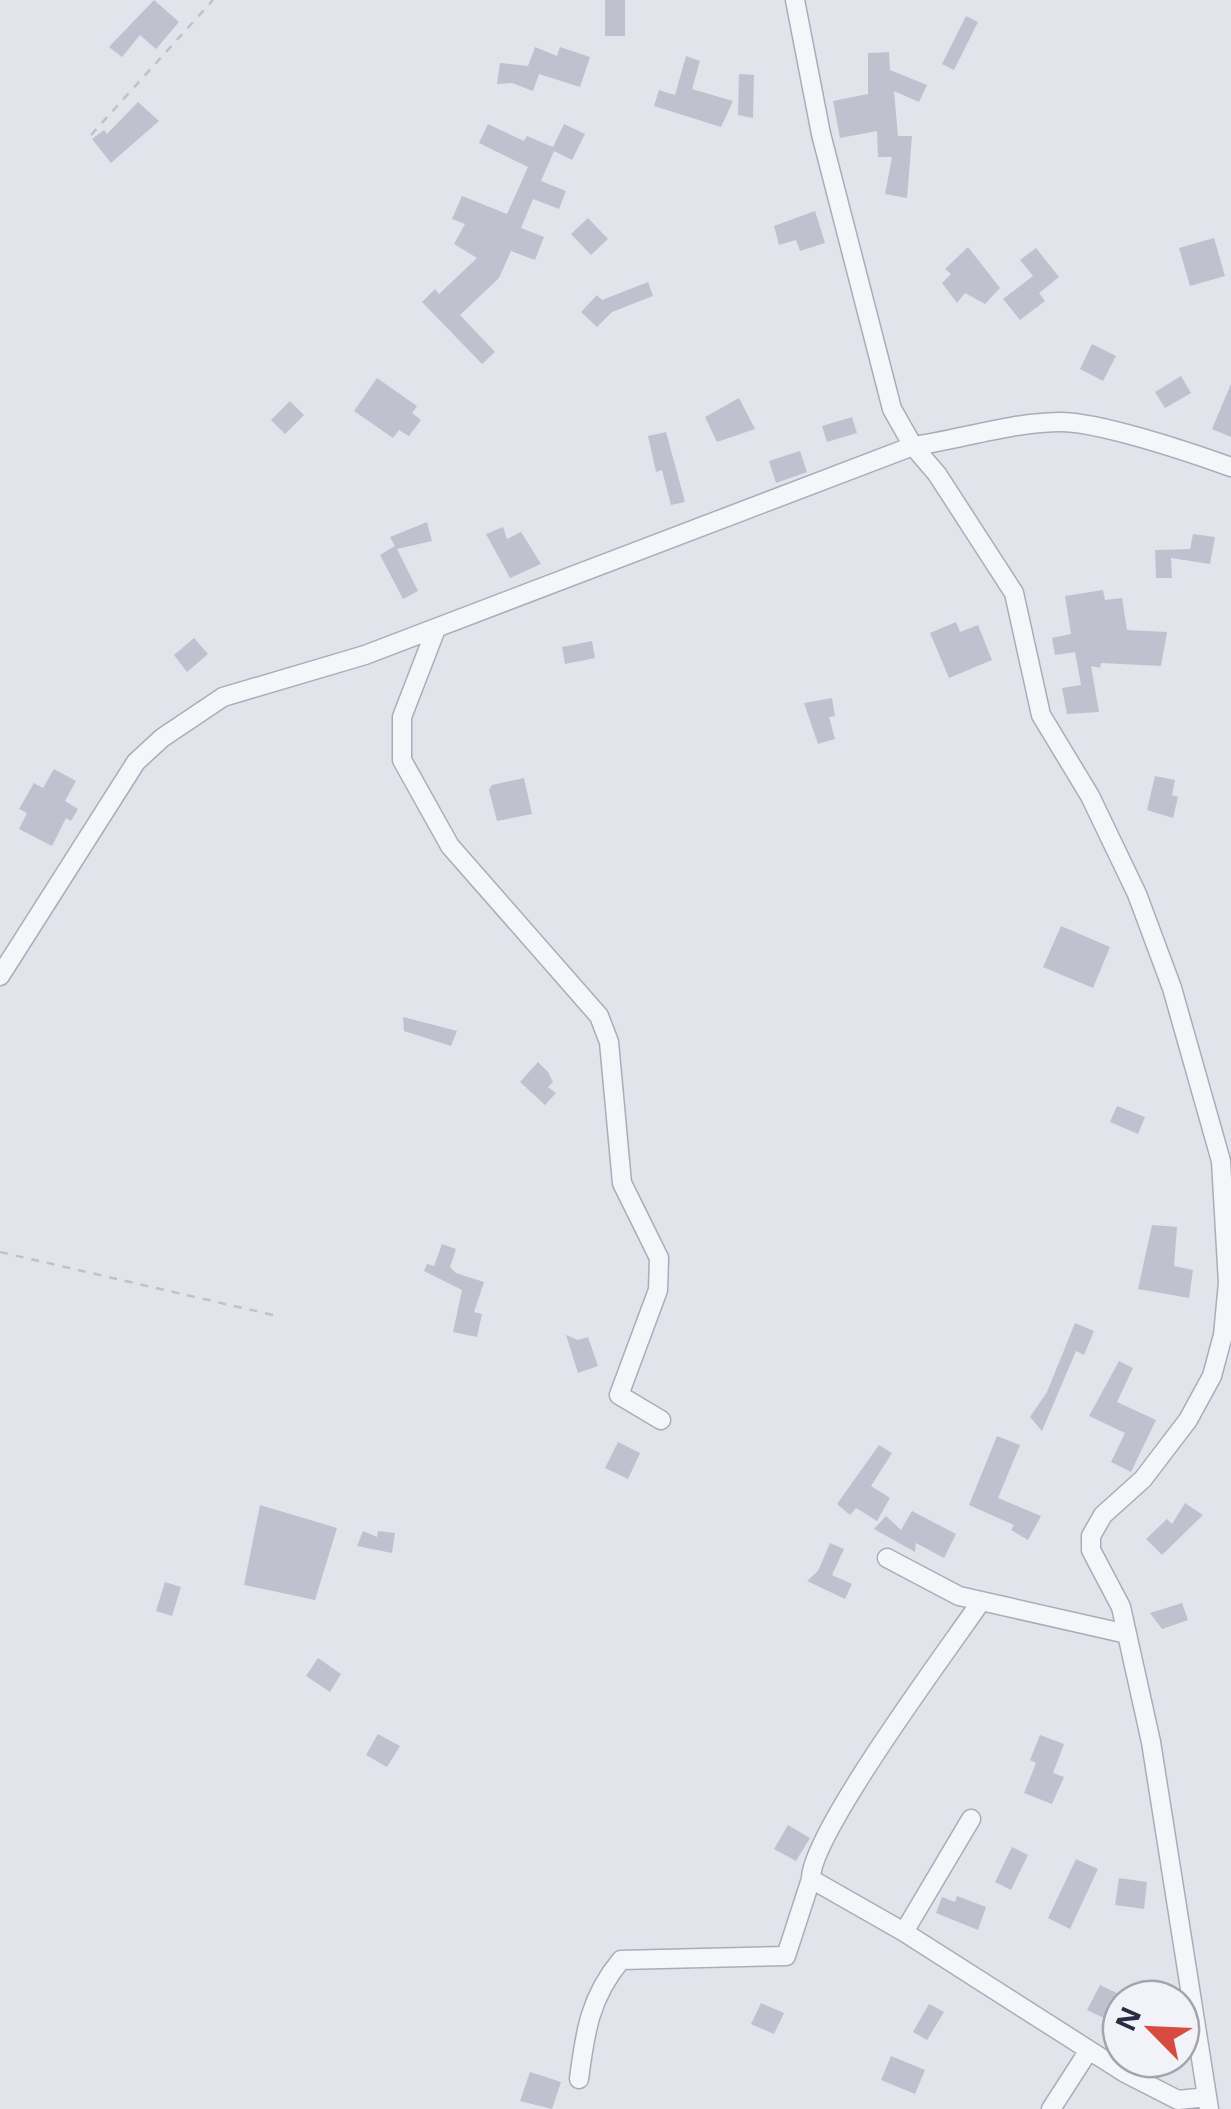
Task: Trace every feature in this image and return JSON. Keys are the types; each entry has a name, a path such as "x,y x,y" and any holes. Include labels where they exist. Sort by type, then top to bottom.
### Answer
{"street":[{"path":"794,0 820,134 892,409 1014,593 1042,715 1090,796 1136,894 1172,988 1221,1161 1228,1283 1223,1335 1212,1376 1188,1420 1143,1479 1103,1515 1091,1536 1091,1550 1121,1607 1151,1742 1208,2103 1178,2100 1089,2050 904,1932 812,1880"},
{"path":"0,976 136,762 162,738 223,697 436,629 913,446 1062,421 1184,450 1231,467"},
{"path":"436,629 402,716 402,760 450,846 600,1016 609,1042 622,1183 659,1258 658,1290 619,1394 661,1420"},
{"path":"887,1558 958,1596 1127,1634"},
{"path":"579,2079 587,2016 604,1980 621,1960 786,1956 812,1880 811,1866 833,1821 980,1602"},
{"path":"904,1932 971,1818"},
{"path":"1051,2109 1089,2050"}],"path":[{"path":"91,135 214,0"},
{"path":"0,1252 273,1316"}],"building":[{"path":"154,0 179,22 156,49 140,35 122,57 109,47"},
{"path":"605,0 625,0 625,36 605,36"},
{"path":"966,16 978,22 954,70 942,64"},
{"path":"535,47 557,56 560,47 590,57 580,87 539,74 533,91 512,83 497,84 500,63 528,66"},
{"path":"889,52 890,70 927,85 919,102 894,91 898,136 912,136 907,198 885,194 892,157 878,157 877,131 840,138 833,101 868,94 868,53"},
{"path":"686,56 700,61 692,89 733,101 721,127 654,106 659,90 675,95"},
{"path":"739,74 754,75 753,118 738,115"},
{"path":"138,102 159,121 111,163 92,139 104,130 107,134"},
{"path":"488,124 524,141 527,136 553,147 564,124 585,134 572,160 554,151 541,181 566,191 559,209 533,199 521,228 544,237 535,260 511,251 499,278 460,315 495,352 482,364 422,302 435,289 439,294 477,258 454,244 465,224 452,219 462,196 507,214 528,167 479,143"},
{"path":"815,211 825,243 800,251 796,240 779,245 774,226"},
{"path":"588,218 608,239 591,255 571,234"},
{"path":"1214,238 1225,276 1190,286 1179,248"},
{"path":"968,247 1000,288 985,304 965,293 957,303 942,283 951,274 945,269"},
{"path":"1036,248 1059,277 1039,293 1045,301 1020,320 1003,299 1033,276 1020,260"},
{"path":"648,282 653,296 612,312 597,327 581,312 597,295 602,300"},
{"path":"1092,344 1116,356 1103,381 1080,369"},
{"path":"1181,376 1191,393 1165,408 1155,392"},
{"path":"377,378 417,406 412,413 421,420 409,436 399,430 393,438 354,411"},
{"path":"1231,384 1231,437 1212,429"},
{"path":"739,398 755,429 717,442 705,417"},
{"path":"290,401 304,415 285,434 271,420"},
{"path":"852,417 857,433 827,442 822,426"},
{"path":"666,432 685,502 671,505 662,470 656,472 648,436"},
{"path":"800,451 807,472 776,483 769,461"},
{"path":"427,522 432,541 397,549 418,591 403,599 380,555 395,546 390,537"},
{"path":"503,527 507,539 521,532 541,564 510,578 486,534"},
{"path":"1193,534 1215,537 1210,564 1171,558 1172,578 1156,578 1155,550 1190,549"},
{"path":"1103,590 1105,600 1122,598 1127,630 1167,632 1161,666 1091,666 1099,712 1067,714 1062,688 1081,685 1075,652 1055,655 1052,638 1071,634 1065,596"},
{"path":"956,622 960,632 978,625 992,660 949,678 930,633"},
{"path":"194,638 208,654 187,672 174,655"},
{"path":"592,641 595,658 565,664 562,647"},
{"path":"832,698 835,716 829,717 835,739 818,744 804,703"},
{"path":"54,769 76,781 65,801 78,809 71,821 66,818 52,846 19,829 27,813 19,809 34,783 43,788"},
{"path":"1155,776 1175,780 1172,795 1178,797 1173,818 1147,810"},
{"path":"524,778 532,814 497,821 489,790 492,785"},
{"path":"1061,926 1110,947 1093,988 1043,967"},
{"path":"403,1017 457,1031 451,1046 404,1031"},
{"path":"538,1062 553,1082 548,1087 556,1093 545,1105 520,1082"},
{"path":"1117,1106 1145,1117 1138,1134 1110,1122"},
{"path":"1152,1225 1177,1227 1174,1266 1193,1270 1189,1298 1138,1289"},
{"path":"442,1244 456,1249 450,1267 456,1273 484,1282 474,1312 482,1314 477,1337 453,1332 462,1290 424,1271 427,1264 434,1266"},
{"path":"1075,1323 1094,1331 1084,1355 1076,1351 1042,1431 1030,1417 1047,1392"},
{"path":"566,1335 578,1340 588,1337 598,1366 578,1373"},
{"path":"1119,1361 1133,1368 1117,1402 1156,1420 1131,1472 1111,1462 1125,1433 1089,1416"},
{"path":"997,1436 1020,1445 998,1498 1041,1516 1028,1540 1011,1530 1014,1525 969,1505"},
{"path":"618,1442 640,1453 628,1479 605,1468"},
{"path":"879,1445 892,1453 871,1486 890,1498 877,1521 856,1508 850,1515 837,1504"},
{"path":"1185,1503 1203,1515 1162,1555 1146,1539 1167,1519 1172,1524"},
{"path":"260,1505 337,1528 315,1600 244,1585"},
{"path":"912,1511 956,1534 944,1558 916,1543 915,1552 874,1529 886,1516 901,1530"},
{"path":"363,1531 377,1537 378,1531 395,1533 392,1553 357,1546"},
{"path":"830,1543 844,1549 832,1575 852,1584 845,1599 807,1581 818,1571"},
{"path":"165,1582 181,1587 172,1616 156,1611"},
{"path":"1182,1603 1188,1620 1162,1629 1150,1613"},
{"path":"318,1658 341,1674 330,1692 306,1676"},
{"path":"378,1734 400,1746 387,1767 366,1755"},
{"path":"1040,1735 1064,1744 1053,1773 1064,1777 1052,1804 1024,1793 1036,1763 1030,1760"},
{"path":"788,1825 810,1838 796,1861 774,1849"},
{"path":"1012,1847 1028,1855 1011,1890 995,1882"},
{"path":"1076,1859 1098,1869 1070,1929 1048,1918"},
{"path":"1119,1878 1147,1882 1144,1909 1115,1905"},
{"path":"957,1896 986,1907 978,1930 936,1913 942,1897 955,1902"},
{"path":"1100,1985 1101,1985 1101,2017 1087,2010"},
{"path":"761,2003 784,2013 774,2034 751,2024"},
{"path":"929,2004 944,2012 927,2040 913,2032"},
{"path":"891,2056 925,2070 915,2094 881,2080"},
{"path":"530,2072 561,2082 552,2109 520,2101"}]}
